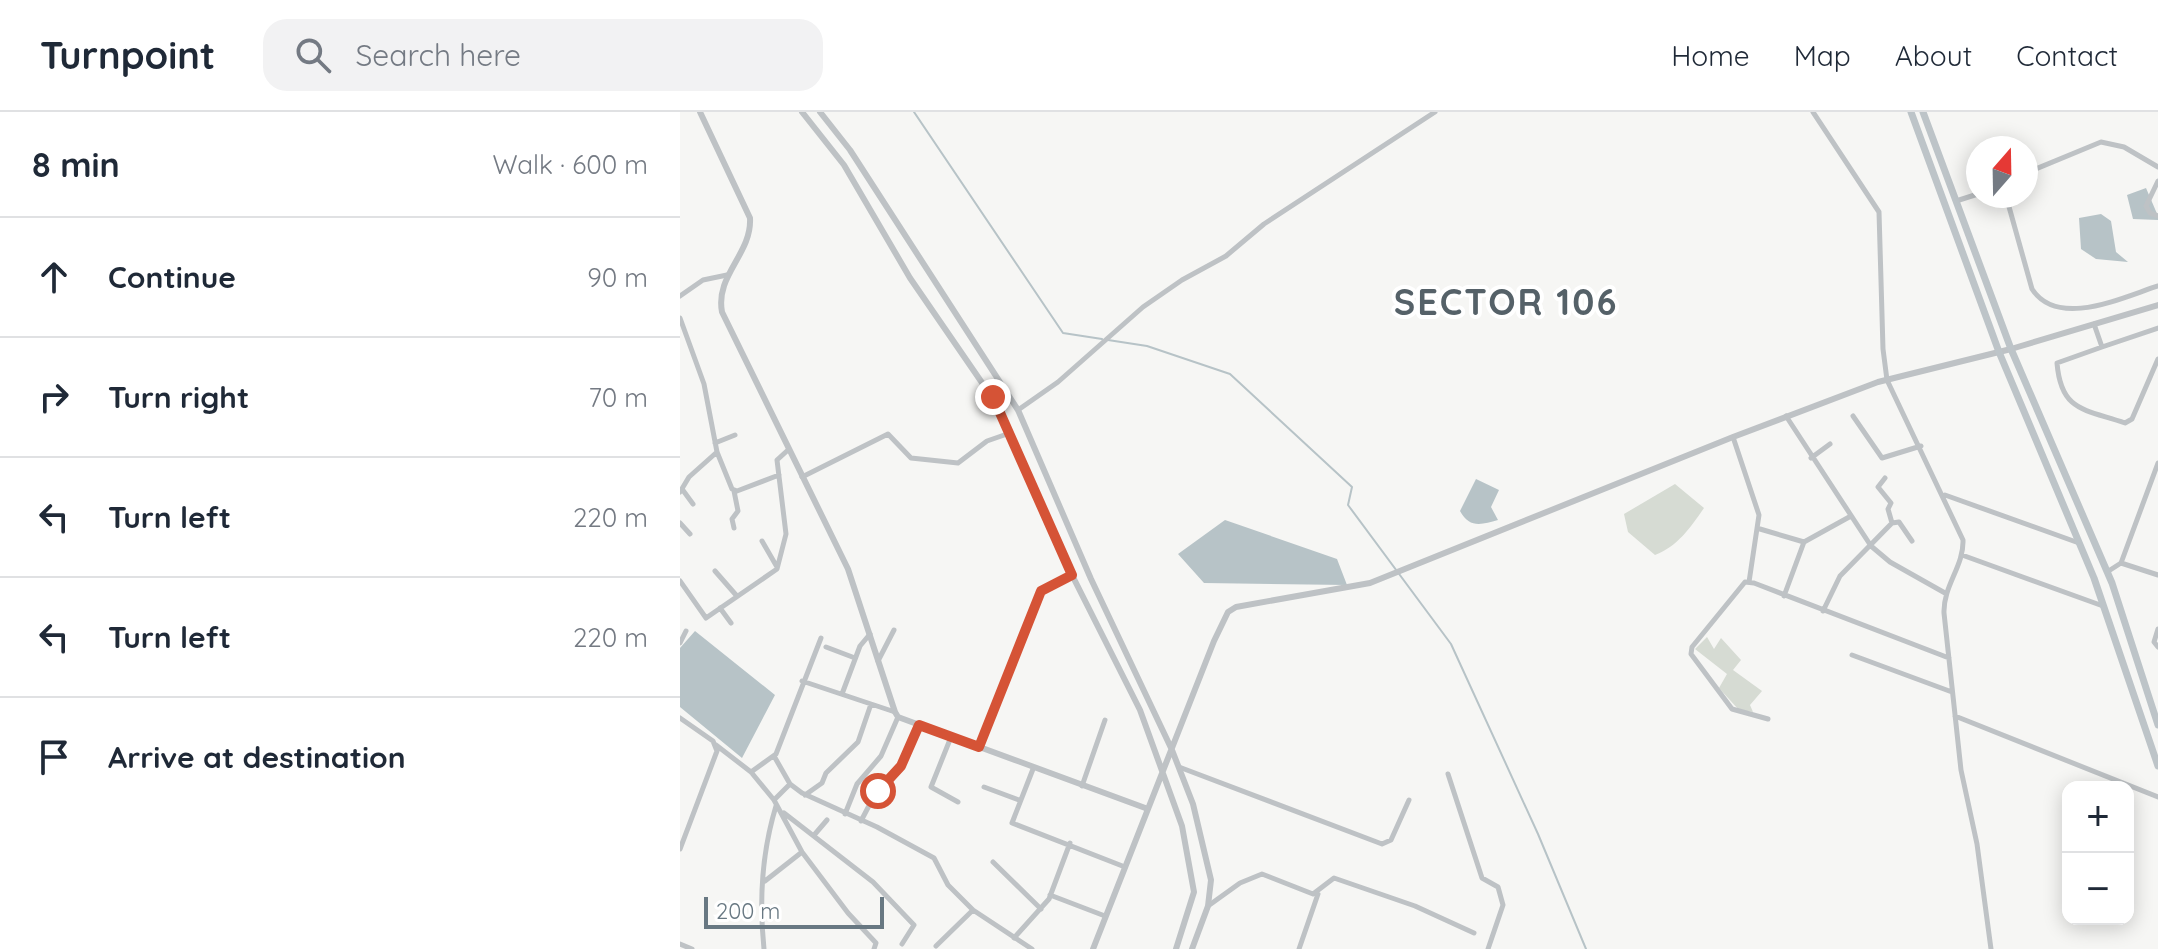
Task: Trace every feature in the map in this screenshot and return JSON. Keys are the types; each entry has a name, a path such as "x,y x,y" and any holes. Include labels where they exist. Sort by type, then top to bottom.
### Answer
{"main road":[{"path":"1911,112 1999,352 2080,543 2158,766"},
{"path":"1923,112 2011,349 2107,572 2158,725"}],"street":[{"path":"700,112 750,218 746,243 727,275 720,296 722,312 848,569 897,715 881,756 857,784 845,814"},
{"path":"802,112 844,165 910,278 993,397 1072,575 1140,710 1182,826 1194,892 1176,949"},
{"path":"820,112 850,150 1018,410 1091,579 1172,750 1199,824 1211,880 1208,906 1192,949"},
{"path":"1018,410 1058,382 1108,334 1143,307 1182,280 1226,256 1264,224 1435,112"},
{"path":"1813,112 1879,212 1883,349 1887,380 1961,532 1962,555 1945,593 1949,658 1963,783 1977,844 1991,949"},
{"path":"2038,168 2101,142 2124,147 2158,167"},
{"path":"2158,181 2146,206 2150,213 2158,216"},
{"path":"1956,201 1966,198"},
{"path":"2009,208 2032,289 2042,301 2066,308 2090,306 2158,285"},
{"path":"680,296 703,280 727,275"},
{"path":"1093,949 1214,641 1232,609 1362,585 1396,574 1786,416 1887,380 2011,349 2158,305"},
{"path":"680,318 704,384 717,452 734,491 738,511 732,519 734,528"},
{"path":"2094,324 2102,347"},
{"path":"2158,328 2060,359 2057,368 2065,397 2073,404 2125,423 2132,419 2158,359"},
{"path":"1786,416 1871,546 1890,562 1945,593"},
{"path":"1853,416 1882,458 1921,446"},
{"path":"802,477 888,434 911,458 958,463 987,441 1010,433"},
{"path":"715,443 735,435"},
{"path":"1733,437 1759,515 1760,529 1749,582"},
{"path":"1811,458 1830,444"},
{"path":"680,581 703,617 778,568 786,534 777,460 788,450"},
{"path":"693,504 681,490 717,452"},
{"path":"2107,572 2121,563 2158,463"},
{"path":"734,491 779,475"},
{"path":"1885,478 1878,487 1891,503 1888,509 1892,523"},
{"path":"2151,481 2158,485"},
{"path":"1945,495 2080,543"},
{"path":"1784,596 1804,542 1851,516"},
{"path":"1823,611 1840,576 1892,523 1899,522 1912,541"},
{"path":"680,523 690,534"},
{"path":"1760,529 1804,542"},
{"path":"762,541 778,568"},
{"path":"1962,555 2103,606"},
{"path":"2121,563 2158,575"},
{"path":"715,571 736,595"},
{"path":"979,747 1041,591 1072,575"},
{"path":"1768,719 1732,709 1691,654 1692,647 1741,585 1749,582 1949,658"},
{"path":"720,608 731,623"},
{"path":"2158,629 2154,642 2158,647"},
{"path":"878,661 894,630"},
{"path":"680,643 686,631"},
{"path":"842,694 855,658 870,634"},
{"path":"751,772 774,756 821,638"},
{"path":"826,647 855,658"},
{"path":"1852,655 1952,692"},
{"path":"802,681 1148,809"},
{"path":"805,795 822,783 826,773 858,742 871,704"},
{"path":"1955,716 2158,797"},
{"path":"680,718 751,772 776,802 802,852 848,913 874,939 874,949"},
{"path":"1082,786 1105,720"},
{"path":"861,821 873,798 905,760 919,725"},
{"path":"951,737 931,787 958,802"},
{"path":"680,849 716,755 716,745"},
{"path":"774,756 790,784 805,795 934,858 948,885 973,910 1032,949"},
{"path":"1179,767 1382,844 1391,840 1409,800"},
{"path":"1033,769 1012,823 1070,843 1125,867"},
{"path":"1448,774 1482,878 1498,887 1503,898 1488,949"},
{"path":"764,949 760,907 765,881 767,835 776,802 790,784"},
{"path":"984,787 1019,800"},
{"path":"781,812 815,834 873,882 914,925 902,944"},
{"path":"815,834 827,820"},
{"path":"1014,938 1050,895 1070,843"},
{"path":"765,881 802,852"},
{"path":"993,862 1041,909"},
{"path":"1208,906 1240,883 1262,874 1318,893"},
{"path":"1299,949 1318,893 1334,878 1415,906 1474,933"},
{"path":"1050,895 1105,916"},
{"path":"936,946 973,910"},
{"path":"680,944 692,949"}],"shaded area":[{"path":"2146,188 2158,220 2133,219 2127,195"},
{"path":"2101,214 2111,221 2116,252 2128,262 2096,259 2081,249 2079,218"},
{"path":"1476,479 1499,490 1491,507 1498,520 1471,523 1460,511"},
{"path":"1675,484 1704,508 1677,541 1655,555 1628,532 1624,514"},
{"path":"1225,520 1337,559 1347,585 1204,583 1178,554"},
{"path":"695,631 775,695 742,758 680,707 680,648"},
{"path":"1707,637 1714,649 1721,638 1741,660 1733,670 1762,691 1750,705 1753,712 1739,710 1719,688 1727,674 1695,649"}],"waterway":[{"path":"914,112 1063,333 1102,339"},
{"path":"1108,340 1147,346 1230,374 1352,487 1348,505 1451,644 1538,834 1586,949"}],"district":[{"name":"SECTOR 106","path":"1506,302"}],"route":[{"path":"878,791 905,760 919,725 979,747 1041,591 1072,575 993,397"}]}
